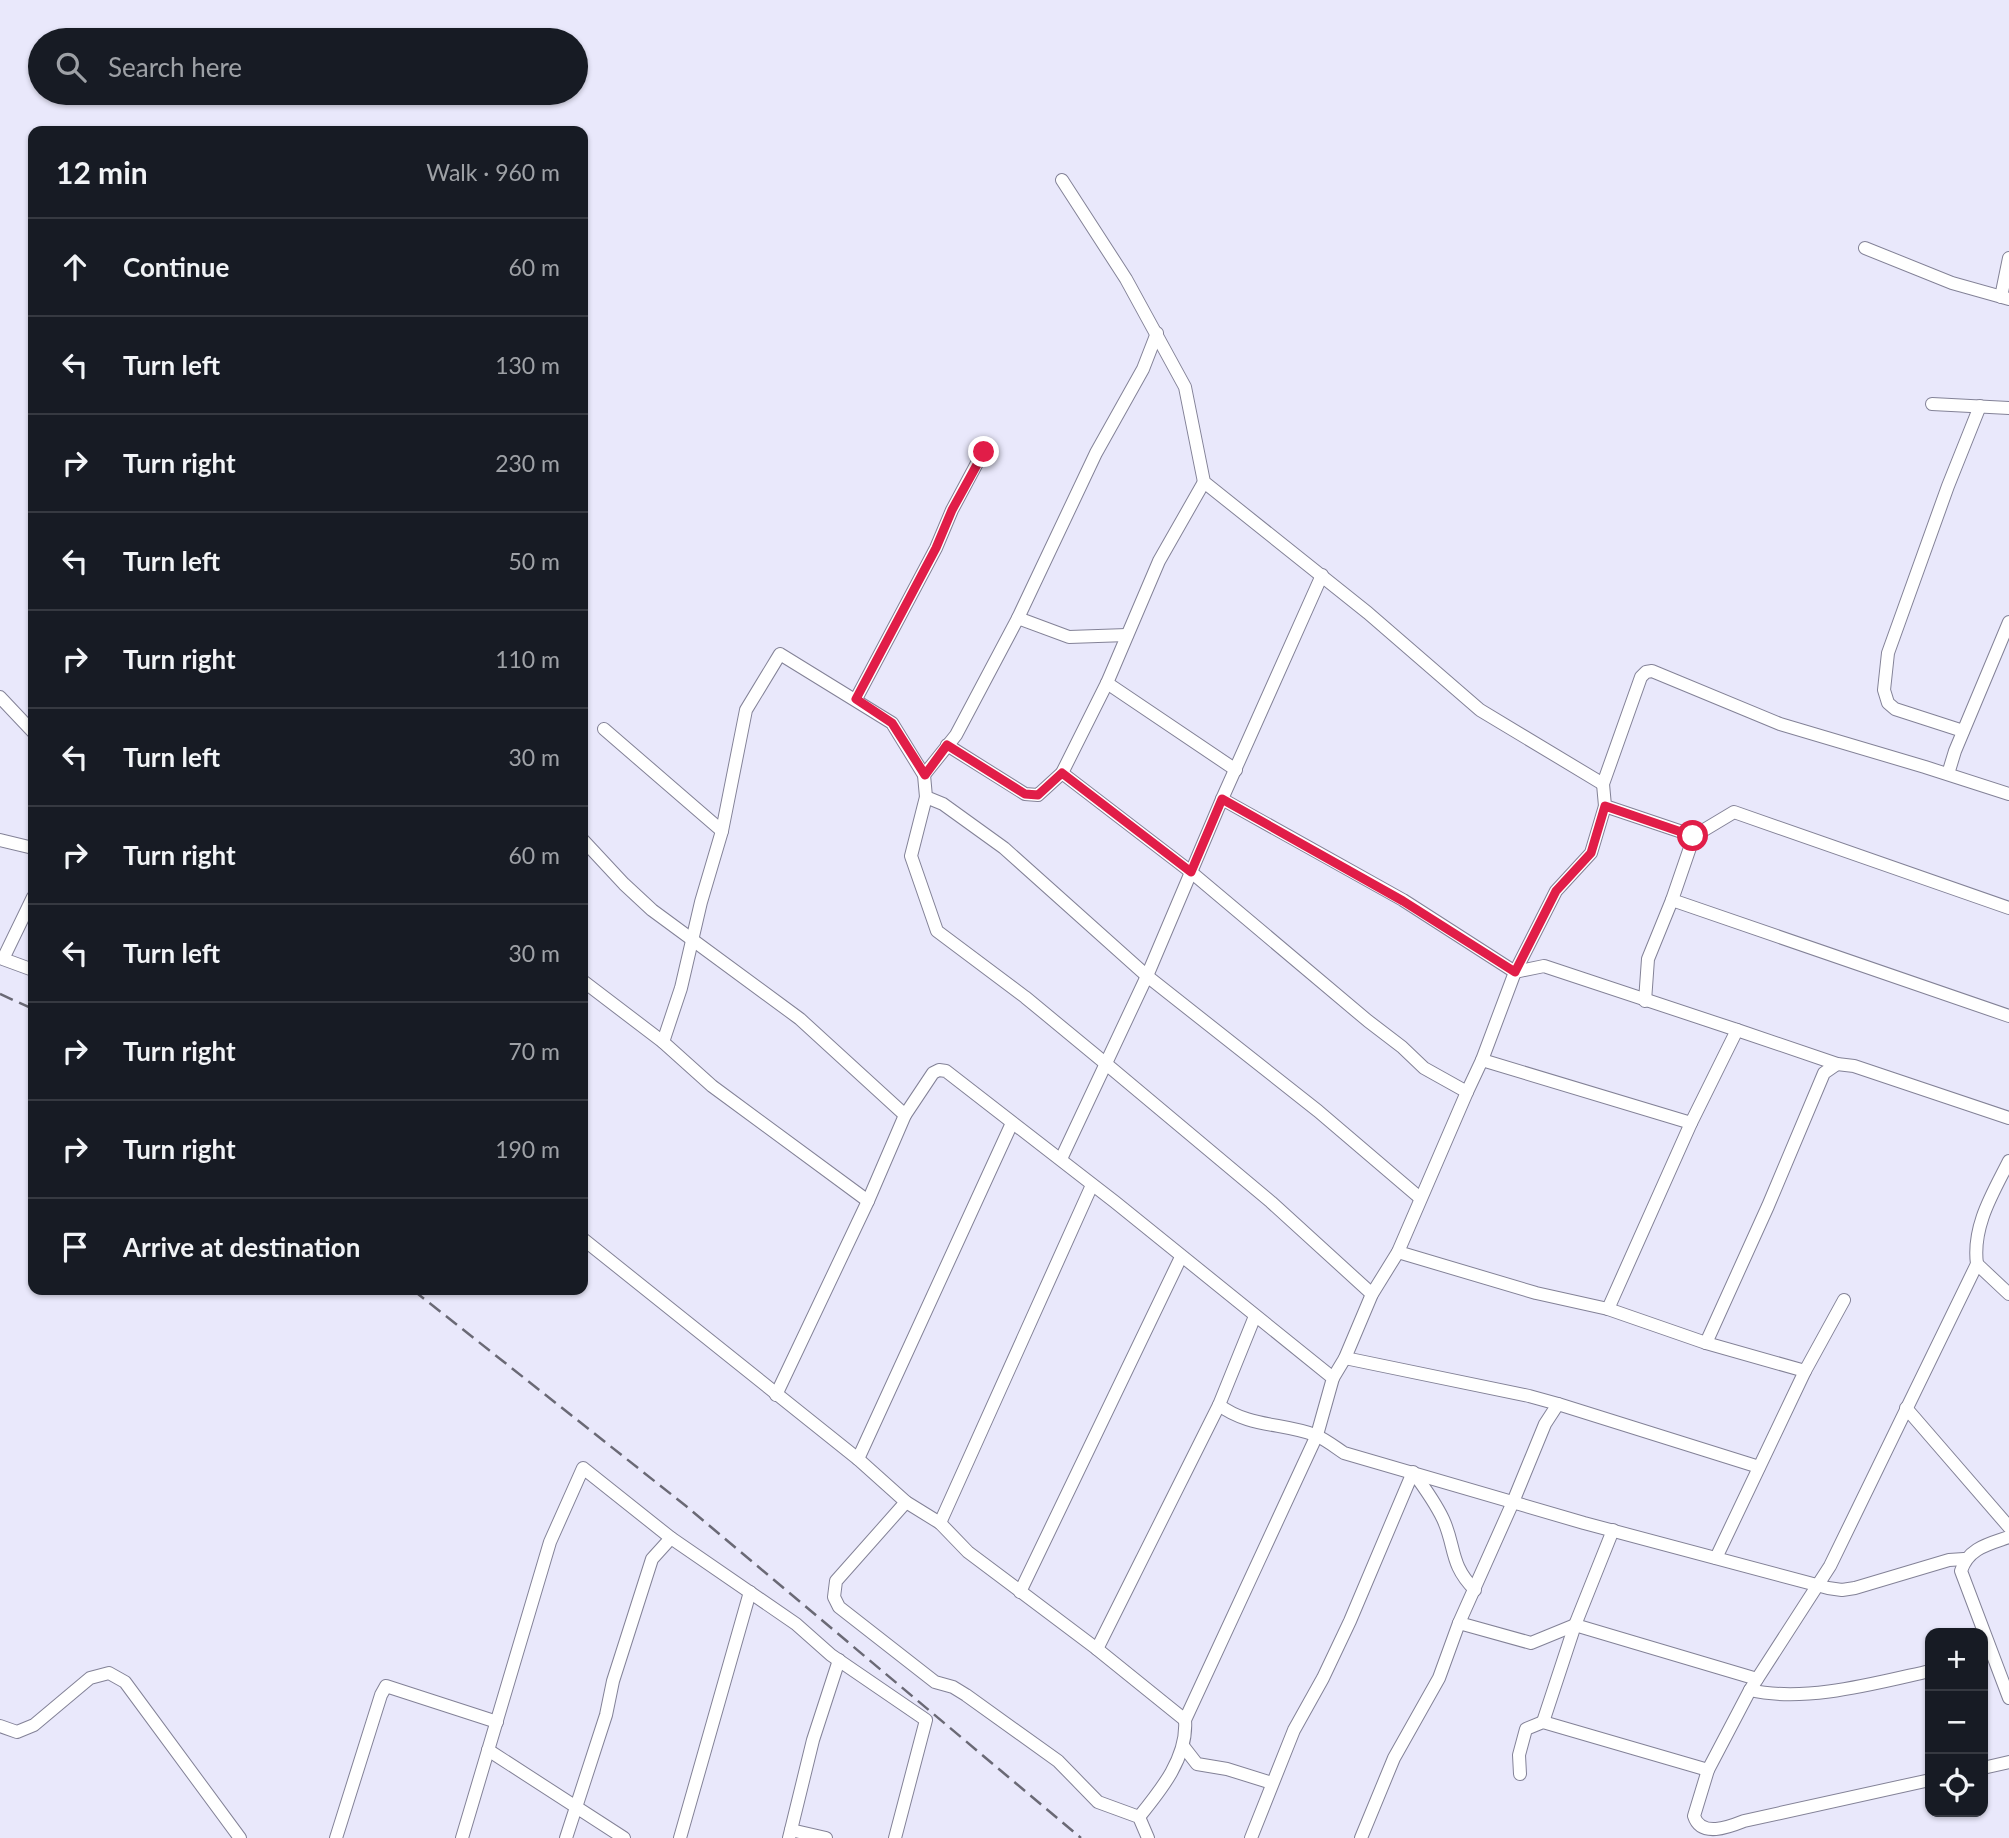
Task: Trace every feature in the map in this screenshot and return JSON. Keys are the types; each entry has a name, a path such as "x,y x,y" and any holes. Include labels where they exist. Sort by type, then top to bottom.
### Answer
{"street":[{"path":"1062,180 1126,279 1185,387 1204,482 1322,575 1480,710 1603,784"},
{"path":"1865,248 1952,283 2005,298 2009,258"},
{"path":"925,775 956,735 1018,618 1096,453 1143,369 1157,333"},
{"path":"1932,404 2009,408"},
{"path":"1963,731 1895,709 1888,703 1884,690 1888,653 1980,406"},
{"path":"856,699 984,452"},
{"path":"947,745 1025,794 1038,795 1062,773 1107,683 1159,561 1204,482"},
{"path":"1061,1160 1147,976 1322,575"},
{"path":"1018,618 1069,637 1127,635"},
{"path":"1948,774 2009,622"},
{"path":"663,1042 681,988 722,831 746,710 780,654 892,723 925,775 926,797 911,856 937,931 1025,997 1105,1063 1271,1202 1372,1294"},
{"path":"1139,1817 1163,1788 1183,1746 1185,1720 1317,1435 1333,1378 1345,1358 1372,1294 1398,1252 1482,1060 1515,972 1556,891 1591,853 1605,806 1603,784 1646,672 1652,671 1780,724 2009,794"},
{"path":"1107,683 1236,770"},
{"path":"0,697 28,727"},
{"path":"604,729 722,831"},
{"path":"1062,773 1191,872 1424,1068 1467,1092"},
{"path":"926,797 943,804 1004,848 1147,976 1318,1111 1420,1198"},
{"path":"1222,799 1403,901 1515,972 1544,965 1645,1001 2009,1118"},
{"path":"1605,806 1693,836"},
{"path":"1645,1001 1648,959 1672,900 1693,836 1734,812 2009,908"},
{"path":"0,840 28,847"},
{"path":"588,845 652,909 800,1019 905,1115"},
{"path":"1672,900 2009,1016"},
{"path":"28,908 4,959 28,968"},
{"path":"588,985 663,1042 712,1086 868,1201"},
{"path":"1608,1310 1737,1030"},
{"path":"1482,1060 1692,1123"},
{"path":"1706,1343 1824,1073 1838,1064"},
{"path":"776,1395 868,1201 905,1115 933,1073 939,1070 946,1070 1333,1378"},
{"path":"858,1459 1012,1123"},
{"path":"1925,1781 1744,1821 1715,1830 1701,1828 1694,1816 1708,1770 1750,1690 1830,1566 1977,1264 1974,1246 1980,1221 2009,1160"},
{"path":"1995,1190 2009,1181"},
{"path":"940,1523 1092,1185"},
{"path":"588,1243 858,1459 906,1502 940,1523 968,1552 1097,1649 1185,1720"},
{"path":"1398,1252 1536,1293 1608,1310 1706,1343 1805,1371"},
{"path":"1020,1592 1181,1256"},
{"path":"1977,1264 2009,1294"},
{"path":"1716,1558 1805,1371 1844,1300"},
{"path":"1097,1649 1219,1405 1255,1316"},
{"path":"1345,1358 1529,1396 1759,1467"},
{"path":"1361,1838 1394,1758 1439,1678 1459,1623 1545,1424 1558,1404"},
{"path":"1219,1405 1229,1413 1261,1424 1317,1435 1344,1453 1816,1585 1842,1590 1855,1588 1949,1560 1964,1559"},
{"path":"1906,1408 2009,1527"},
{"path":"462,1838 550,1542 583,1468 671,1538 796,1624 839,1660 926,1720 895,1838"},
{"path":"1413,1472 1425,1487 1444,1521 1454,1562 1475,1590"},
{"path":"1251,1838 1294,1730 1350,1621 1413,1472"},
{"path":"906,1502 836,1581 834,1597 839,1606 935,1682 953,1687 966,1695 1058,1761 1098,1801 1139,1817 1148,1838"},
{"path":"1543,1722 1575,1625 1613,1530"},
{"path":"1978,1628 1963,1581 1961,1571 1964,1559 1973,1551 2009,1536"},
{"path":"566,1838 652,1559 671,1538"},
{"path":"680,1838 750,1592"},
{"path":"1459,1623 1531,1643 1575,1625 1757,1679"},
{"path":"1988,1659 2009,1698"},
{"path":"826,1838 790,1834 813,1740 839,1660"},
{"path":"1750,1690 1785,1696 1868,1685 1925,1672"},
{"path":"0,1740 34,1725 90,1678 109,1673 125,1682 240,1838"},
{"path":"336,1838 386,1686 497,1722"},
{"path":"1520,1774 1519,1755 1527,1729 1543,1722 1708,1770"},
{"path":"0,1726 17,1732"},
{"path":"1183,1746 1197,1764 1227,1769 1272,1783"},
{"path":"488,1750 624,1838"},
{"path":"1988,1767 2009,1762"}],"railway":[{"path":"0,994 28,1007"},
{"path":"419,1295 686,1506 1081,1838"}],"route":[{"path":"984,452 856,699 892,723 925,775 947,745 1025,794 1038,795 1062,773 1191,872 1222,799 1403,901 1515,972 1556,891 1591,853 1605,806 1693,836"}]}
